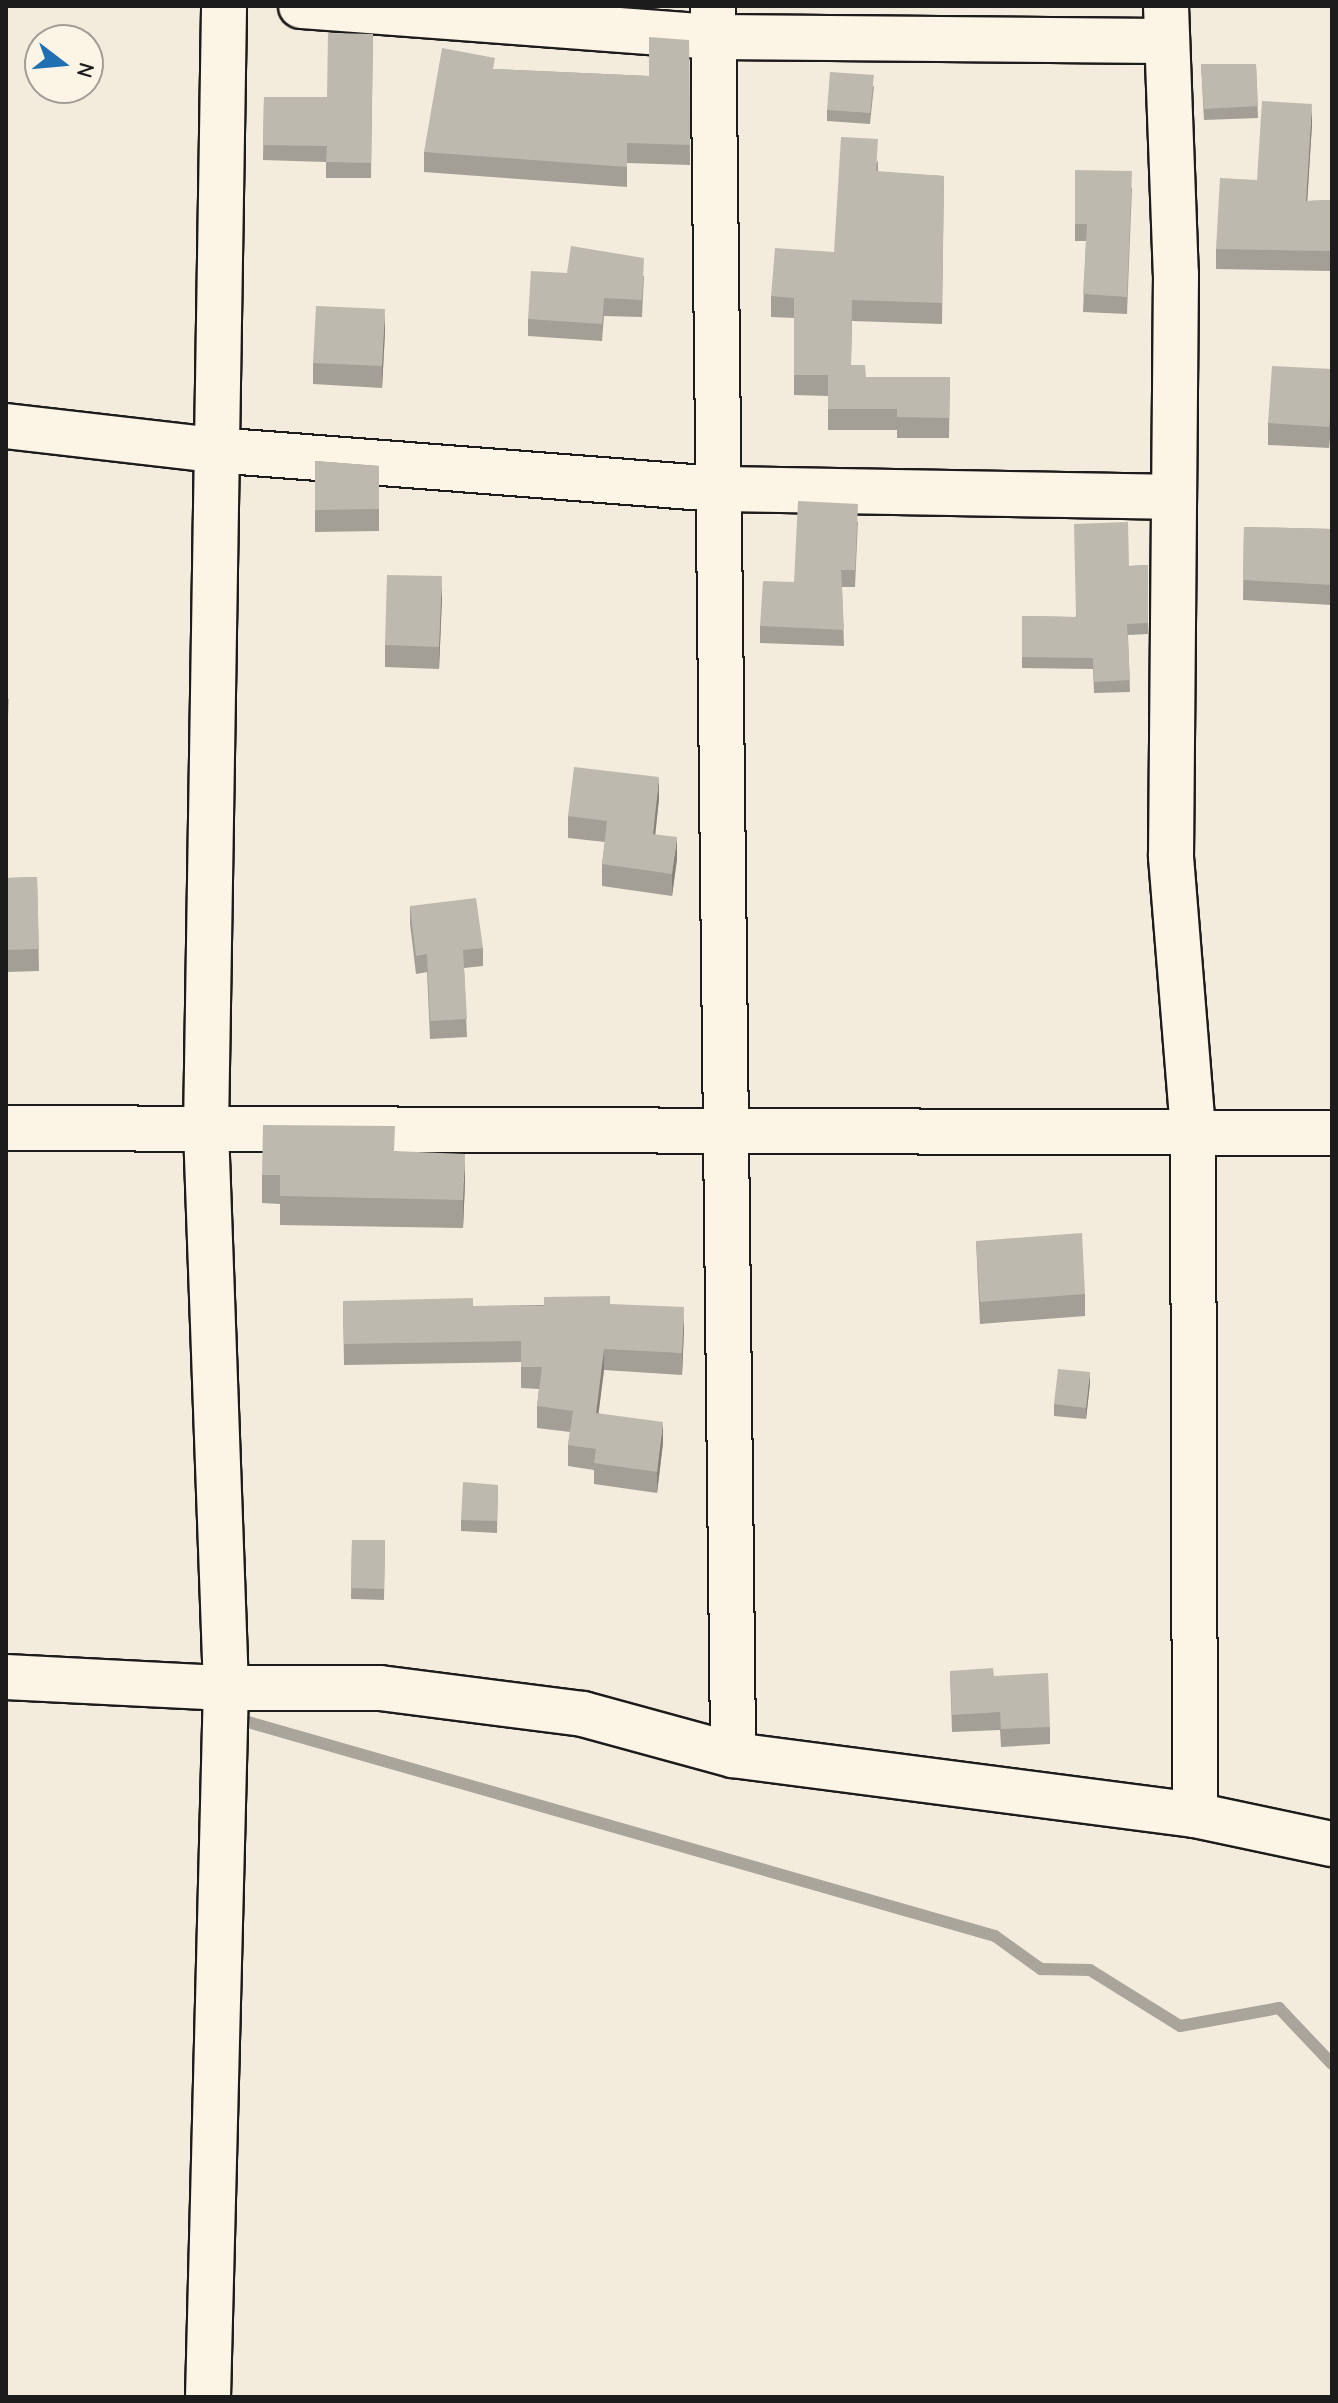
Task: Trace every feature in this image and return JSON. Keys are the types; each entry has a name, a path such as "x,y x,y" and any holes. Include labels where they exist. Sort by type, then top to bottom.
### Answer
{"street":[{"path":"208,2397 226,1688 206,1130 224,6"},
{"path":"301,6 713,21 1166,23 1176,274 1171,857 1193,1129 1195,1815"},
{"path":"713,21 717,489 729,1130 733,1755"},
{"path":"6,426 215,450 717,489 1172,497"},
{"path":"6,1128 1193,1129 1332,1133"},
{"path":"6,1677 226,1688 380,1688 583,1714 733,1755 1195,1815 1332,1844"}],"building":[{"path":"328,33 373,34 371,163 326,162 327,146 263,145 264,97 327,97"},
{"path":"649,37 689,40 690,145 627,143 627,167 424,152 442,48 495,58 493,69 649,76"},
{"path":"1201,64 1256,64 1258,106 1204,109"},
{"path":"830,72 874,75 870,113 827,110"},
{"path":"1262,101 1312,104 1306,201 1332,200 1332,251 1216,249 1220,178 1257,180"},
{"path":"841,137 878,139 876,171 944,176 942,303 852,300 851,365 865,365 866,377 950,377 949,418 897,417 897,409 828,409 828,375 794,375 794,298 771,296 775,248 834,252"},
{"path":"1075,170 1132,171 1127,297 1083,294 1087,224 1075,224"},
{"path":"571,246 644,258 642,300 604,298 602,324 528,319 531,271 567,273"},
{"path":"316,306 385,309 382,366 313,363"},
{"path":"1272,366 1332,369 1332,417 1329,427 1268,423"},
{"path":"315,461 379,466 379,509 315,510"},
{"path":"798,501 858,504 855,570 841,570 844,630 760,626 763,581 794,582"},
{"path":"1128,522 1129,566 1148,565 1148,623 1127,624 1130,680 1094,682 1093,658 1022,657 1022,616 1076,617 1074,524"},
{"path":"1244,527 1332,529 1332,585 1243,580"},
{"path":"387,575 442,576 439,647 385,645"},
{"path":"6,698 9,699 6,756"},
{"path":"574,767 659,777 653,834 677,837 672,874 602,864 607,821 568,816"},
{"path":"37,877 39,949 6,950 6,878"},
{"path":"476,898 483,948 463,950 467,1019 430,1021 427,954 416,956 410,906"},
{"path":"263,1125 395,1126 394,1151 465,1154 463,1200 280,1196 280,1175 262,1175"},
{"path":"1082,1233 1085,1294 980,1302 976,1241"},
{"path":"610,1296 610,1304 684,1307 682,1353 604,1349 596,1413 663,1422 657,1472 594,1463 596,1449 568,1445 573,1411 537,1406 542,1367 521,1367 521,1341 344,1344 343,1301 473,1298 473,1306 544,1306 544,1297"},
{"path":"1058,1369 1090,1372 1086,1408 1054,1404"},
{"path":"463,1482 498,1485 497,1521 461,1520"},
{"path":"352,1540 385,1540 384,1589 351,1588"},
{"path":"993,1668 994,1676 1048,1673 1050,1727 1001,1729 1000,1712 952,1715 950,1671"}],"waterway":[{"path":"248,1722 995,1936 1041,1969 1090,1970 1180,2026 1279,2008 1332,2064"}]}
